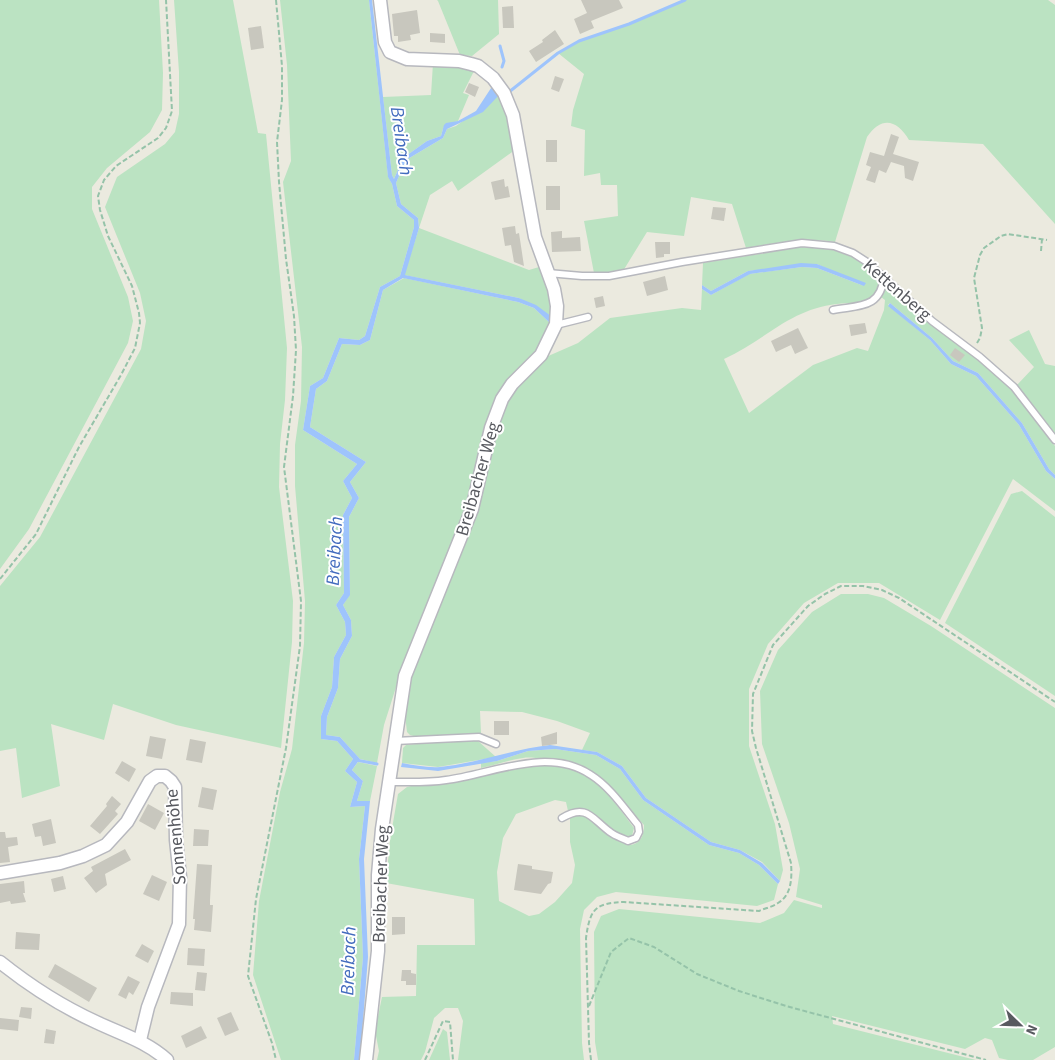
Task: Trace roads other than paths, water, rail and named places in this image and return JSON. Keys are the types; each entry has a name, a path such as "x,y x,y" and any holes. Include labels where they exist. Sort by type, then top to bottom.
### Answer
{"street":[{"name":"Breibacher Weg","path":"366,1060 378,951 378,866 405,676 472,509 491,428 502,399 512,384 541,354 556,324 557,306 554,289 535,237 513,115 504,93 493,78 478,66 460,61 407,59 390,52 386,42 380,0"},
{"name":"Sonnenhöhe","path":"0,873 60,863 83,856 106,845 127,822 150,781 157,776 165,776 171,780 175,787 176,840 180,876 180,924 148,1007 140,1040"},
{"path":"0,962 30,986 96,1022 140,1040 155,1049 167,1060"}],"lane":[{"name":"Kettenberg","path":"547,272 582,276 609,276 802,242 827,245 852,253 884,276 932,321 1014,386 1055,440"},
{"path":"833,310 865,304 878,298 883,287 884,276"},
{"path":"556,324 588,317"},
{"path":"395,742 479,736 496,744"},
{"path":"389,782 448,780 532,762 565,764 591,775 607,788 638,825 639,832 636,838 628,841 610,832 595,818 582,811 569,813 562,818"}],"water":[{"path":"369,0 372,0 394,179 403,158 427,141 441,136 446,123 458,121 476,111 493,85 500,94 483,112 447,129 443,138 406,160 396,183 401,204 418,218 419,228 405,275 519,298 536,305 551,316 550,323 534,308 518,302 403,278 383,290 370,340 360,345 342,344 327,381 316,389 310,427 366,462 350,482 359,498 349,517 350,595 343,605 351,620 352,636 340,659 338,688 327,717 326,735 340,737 360,759 352,770 363,781 357,801 370,801 364,859 368,957 360,1060 354,1060 363,957 359,859 365,806 350,807 357,782 345,771 353,759 337,741 321,739 321,716 332,687 334,657 346,635 345,622 336,605 344,593 343,515 352,498 343,481 357,464 303,430 310,386 323,378 339,338 359,340 365,336 380,287 400,276 414,227 414,220 397,206 392,184 388,177"},
{"path":"801,263 817,264 866,283 864,286 817,268 802,267 750,274 711,295 702,289 702,285 711,291 748,271"},
{"path":"890,303 932,338 953,361 978,373 1022,423 1049,469 1055,475 1055,479 1046,471 1019,425 976,376 951,364 930,340 888,306"},
{"path":"550,745 597,752 622,766 646,798 711,842 740,850 762,863 780,881 778,884 759,865 739,853 709,845 643,800 620,769 596,755 555,749 528,751 497,761 438,771 401,767 402,763 431,767 454,765"}],"waterway":[{"path":"509,92 558,53 579,41 629,24 685,0"},
{"path":"500,46 504,61 502,67"},
{"path":"356,760 377,764"}],"water label":[{"name":"Breibach","path":"401,141"},
{"name":"Breibach","path":"335,551"},
{"name":"Breibach","path":"349,961"}]}
